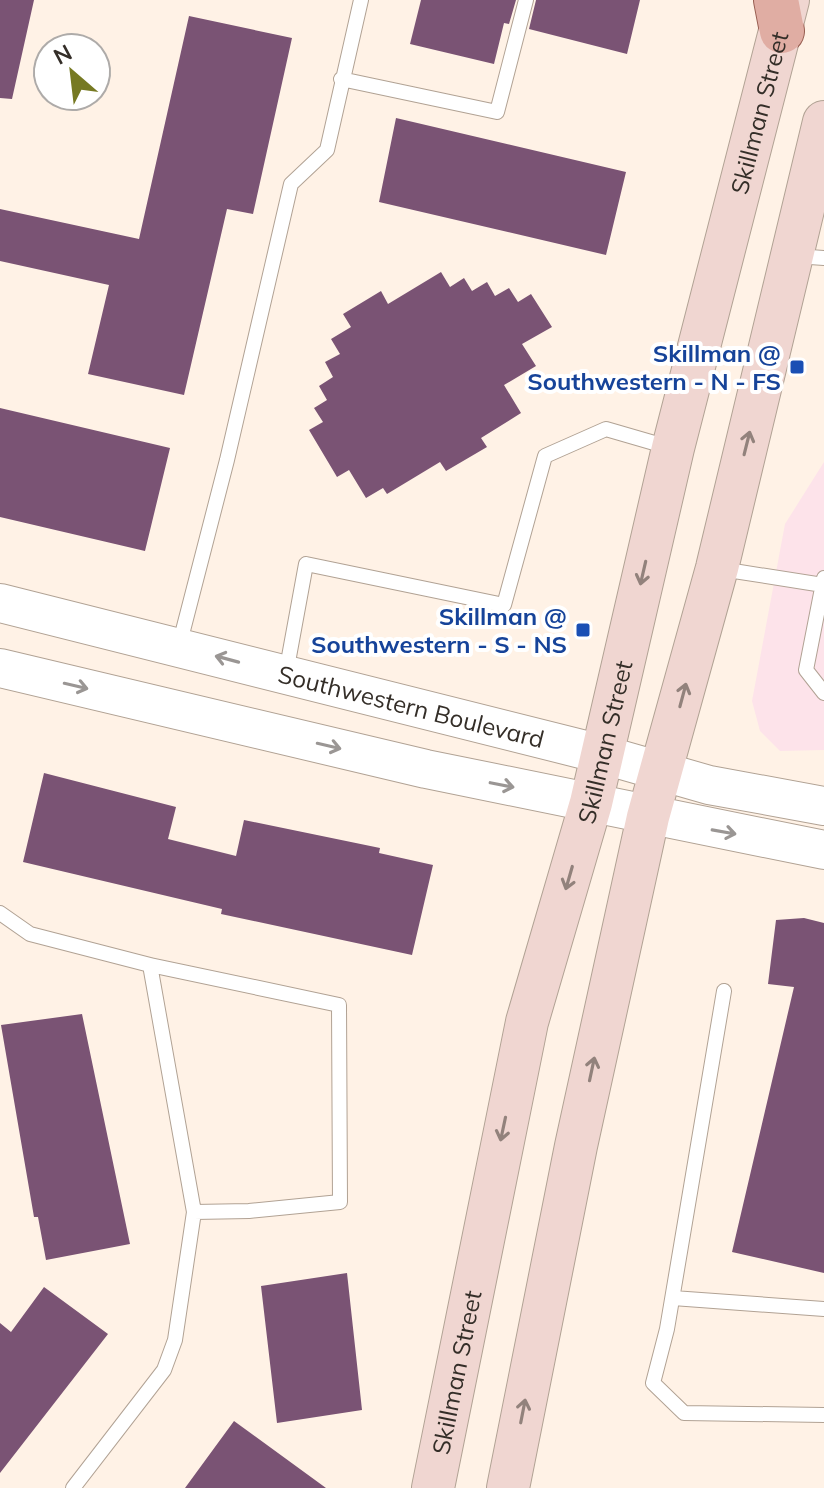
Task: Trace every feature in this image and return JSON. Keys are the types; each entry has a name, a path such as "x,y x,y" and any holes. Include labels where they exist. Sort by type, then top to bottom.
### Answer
{"main road":[{"name":"Skillman Street","path":"433,1488 527,1022 591,803 673,448 782,10"},
{"path":"508,1488 576,1146 648,817 808,257 824,122"},
{"path":"724,250 808,257"}],"street":[{"name":"Southwestern Boulevard","path":"0,603 601,754 709,785 824,806"},
{"path":"0,668 426,769 648,817 824,850"}],"lane":[{"path":"179,646 291,184 327,150 361,0"},
{"path":"341,79 497,112 526,0"},
{"path":"285,675 306,564 504,605 545,456 606,429 673,448"},
{"path":"717,568 823,581 806,670 824,693"},
{"path":"0,913 30,934 150,965 339,1005 340,1202 249,1211 194,1212"},
{"path":"73,1488 164,1370 175,1340 194,1212 150,965"},
{"path":"724,991 673,1298 653,1383 684,1413 824,1415"},
{"path":"673,1298 824,1309"}],"shaded area":[{"path":"824,462 824,750 780,751 760,731 752,701 785,524"}],"building":[{"path":"0,0 34,0 12,99 0,98"},
{"path":"421,0 516,0 509,24 504,23 494,64 410,44"},
{"path":"536,0 640,0 627,54 529,29"},
{"path":"189,16 292,38 253,214 227,209 184,395 88,374 109,285 0,261 0,209 139,239"},
{"path":"396,118 626,172 606,255 379,202"},
{"path":"441,272 450,287 464,278 472,291 487,282 495,296 509,288 518,302 531,294 552,327 522,344 536,366 504,385 521,413 481,438 487,447 446,471 440,462 387,494 383,488 366,498 349,470 337,477 309,430 323,422 314,408 327,400 319,386 333,377 325,362 340,354 331,339 351,327 343,314 381,291 388,304"},
{"path":"0,408 170,448 145,551 0,517"},
{"path":"44,773 176,807 168,839 236,856 244,820 380,848 379,853 433,865 412,955 221,914 222,909 23,862"},
{"path":"804,918 824,923 824,1273 732,1252 794,987 768,984 776,920"},
{"path":"82,1014 130,1244 46,1260 38,1217 34,1217 1,1025"},
{"path":"347,1273 362,1410 277,1423 261,1286"},
{"path":"44,1287 108,1334 0,1473 0,1323 11,1332"},
{"path":"234,1421 326,1488 185,1488"}],"place":[{"name":"Skillman @ Southwestern - N - FS","path":"797,367"},
{"name":"Skillman @ Southwestern - S - NS","path":"583,630"}]}
